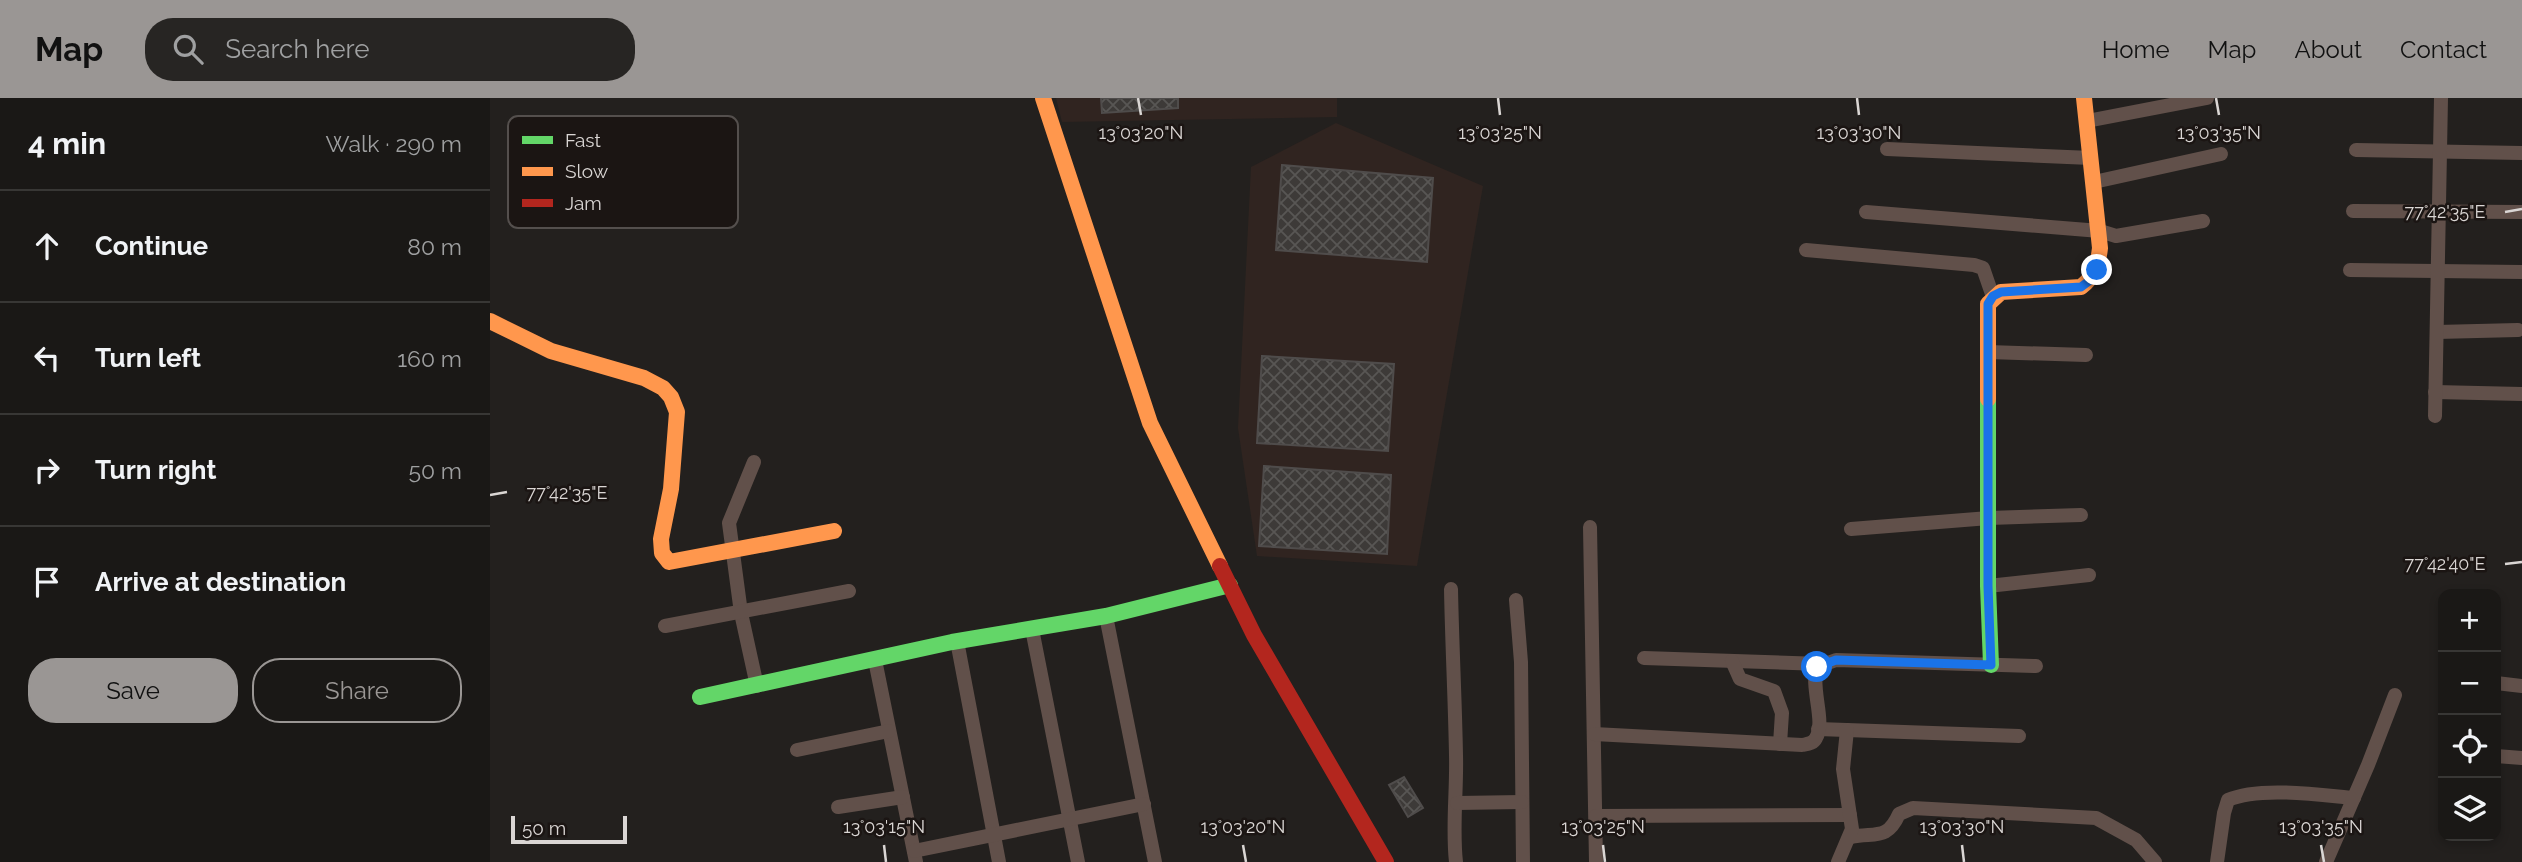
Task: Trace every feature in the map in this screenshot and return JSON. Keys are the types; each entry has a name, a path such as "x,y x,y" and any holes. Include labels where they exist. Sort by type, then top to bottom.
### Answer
{"street":[{"path":"1043,98 1150,423 1254,635 1386,862"},
{"path":"1991,665 1988,586 1988,304 1993,296 2001,292 2081,287 2097,270 2100,231 2084,98"},
{"path":"2087,121 2207,98"},
{"path":"2435,416 2441,98"},
{"path":"1887,149 2091,158"},
{"path":"2356,150 2522,153"},
{"path":"2094,182 2221,154"},
{"path":"2353,211 2522,212"},
{"path":"1866,212 2100,231 2116,236 2203,221"},
{"path":"1806,250 1974,265 1983,268 1993,296"},
{"path":"2350,270 2522,272"},
{"path":"490,320 551,351 644,379 663,388 671,397 677,412 671,489 660,539 662,553 669,562 834,531"},
{"path":"2437,332 2518,330"},
{"path":"1988,352 2086,355"},
{"path":"2435,392 2522,394"},
{"path":"754,462 729,523 741,613 757,686"},
{"path":"1851,529 1989,518 2081,515"},
{"path":"1590,527 1596,862"},
{"path":"1988,586 2089,575"},
{"path":"700,697 957,641 1106,616 1230,585"},
{"path":"1451,589 1456,862"},
{"path":"665,626 849,591"},
{"path":"1516,600 1521,662 1523,862"},
{"path":"1106,616 1155,862"},
{"path":"1032,629 1078,862"},
{"path":"957,641 999,862"},
{"path":"1644,658 1822,664"},
{"path":"875,660 915,857 994,835 1144,804"},
{"path":"1594,734 1780,744 1811,743 1816,738 1818,729 1814,688 1817,667 1822,664 1836,660 2036,666"},
{"path":"1732,661 1740,679 1774,691 1782,713 1780,744"},
{"path":"2501,684 2522,686"},
{"path":"2326,862 2395,695"},
{"path":"1818,729 2019,736"},
{"path":"1838,862 1851,837 1843,769 1847,730"},
{"path":"797,750 889,731"},
{"path":"2501,756 2522,758"},
{"path":"2217,862 2228,800 2253,793 2354,798"},
{"path":"838,807 903,797"},
{"path":"1457,803 1522,802"},
{"path":"1851,837 1887,832 1894,826 1899,814 1913,808 2096,818 2136,840 2155,862"},
{"path":"1595,816 1850,815"}],"shaded area":[{"path":"1056,98 1337,98 1337,117 1062,122"},
{"path":"1336,123 1483,186 1417,566 1257,556 1238,428 1251,167"}],"building":[{"path":"1101,98 1178,98 1178,108 1102,113"},
{"path":"1282,165 1433,178 1427,262 1276,250"},
{"path":"1262,356 1394,364 1388,451 1257,443"},
{"path":"1264,466 1391,475 1387,554 1259,546"},
{"path":"1404,777 1423,808 1408,817 1389,785"}],"traffic: fast":[{"path":"1988,399 1988,586 1991,665"},
{"path":"700,697 952,642 1106,616 1230,585"}],"traffic: slow":[{"path":"1043,98 1150,423 1220,566"},
{"path":"1988,399 1988,304 2001,292 2081,287 2090,279 2097,265 2100,248 2084,98"},
{"path":"490,321 551,351 644,378 663,388 671,397 677,412 671,489 661,539 662,553 669,562 834,531"}],"traffic: jam":[{"path":"1220,566 1254,635 1386,862"}],"route":[{"path":"1817,667 1836,660 1991,665 1988,586 1988,304 1993,296 2001,292 2081,287 2097,270"}]}
